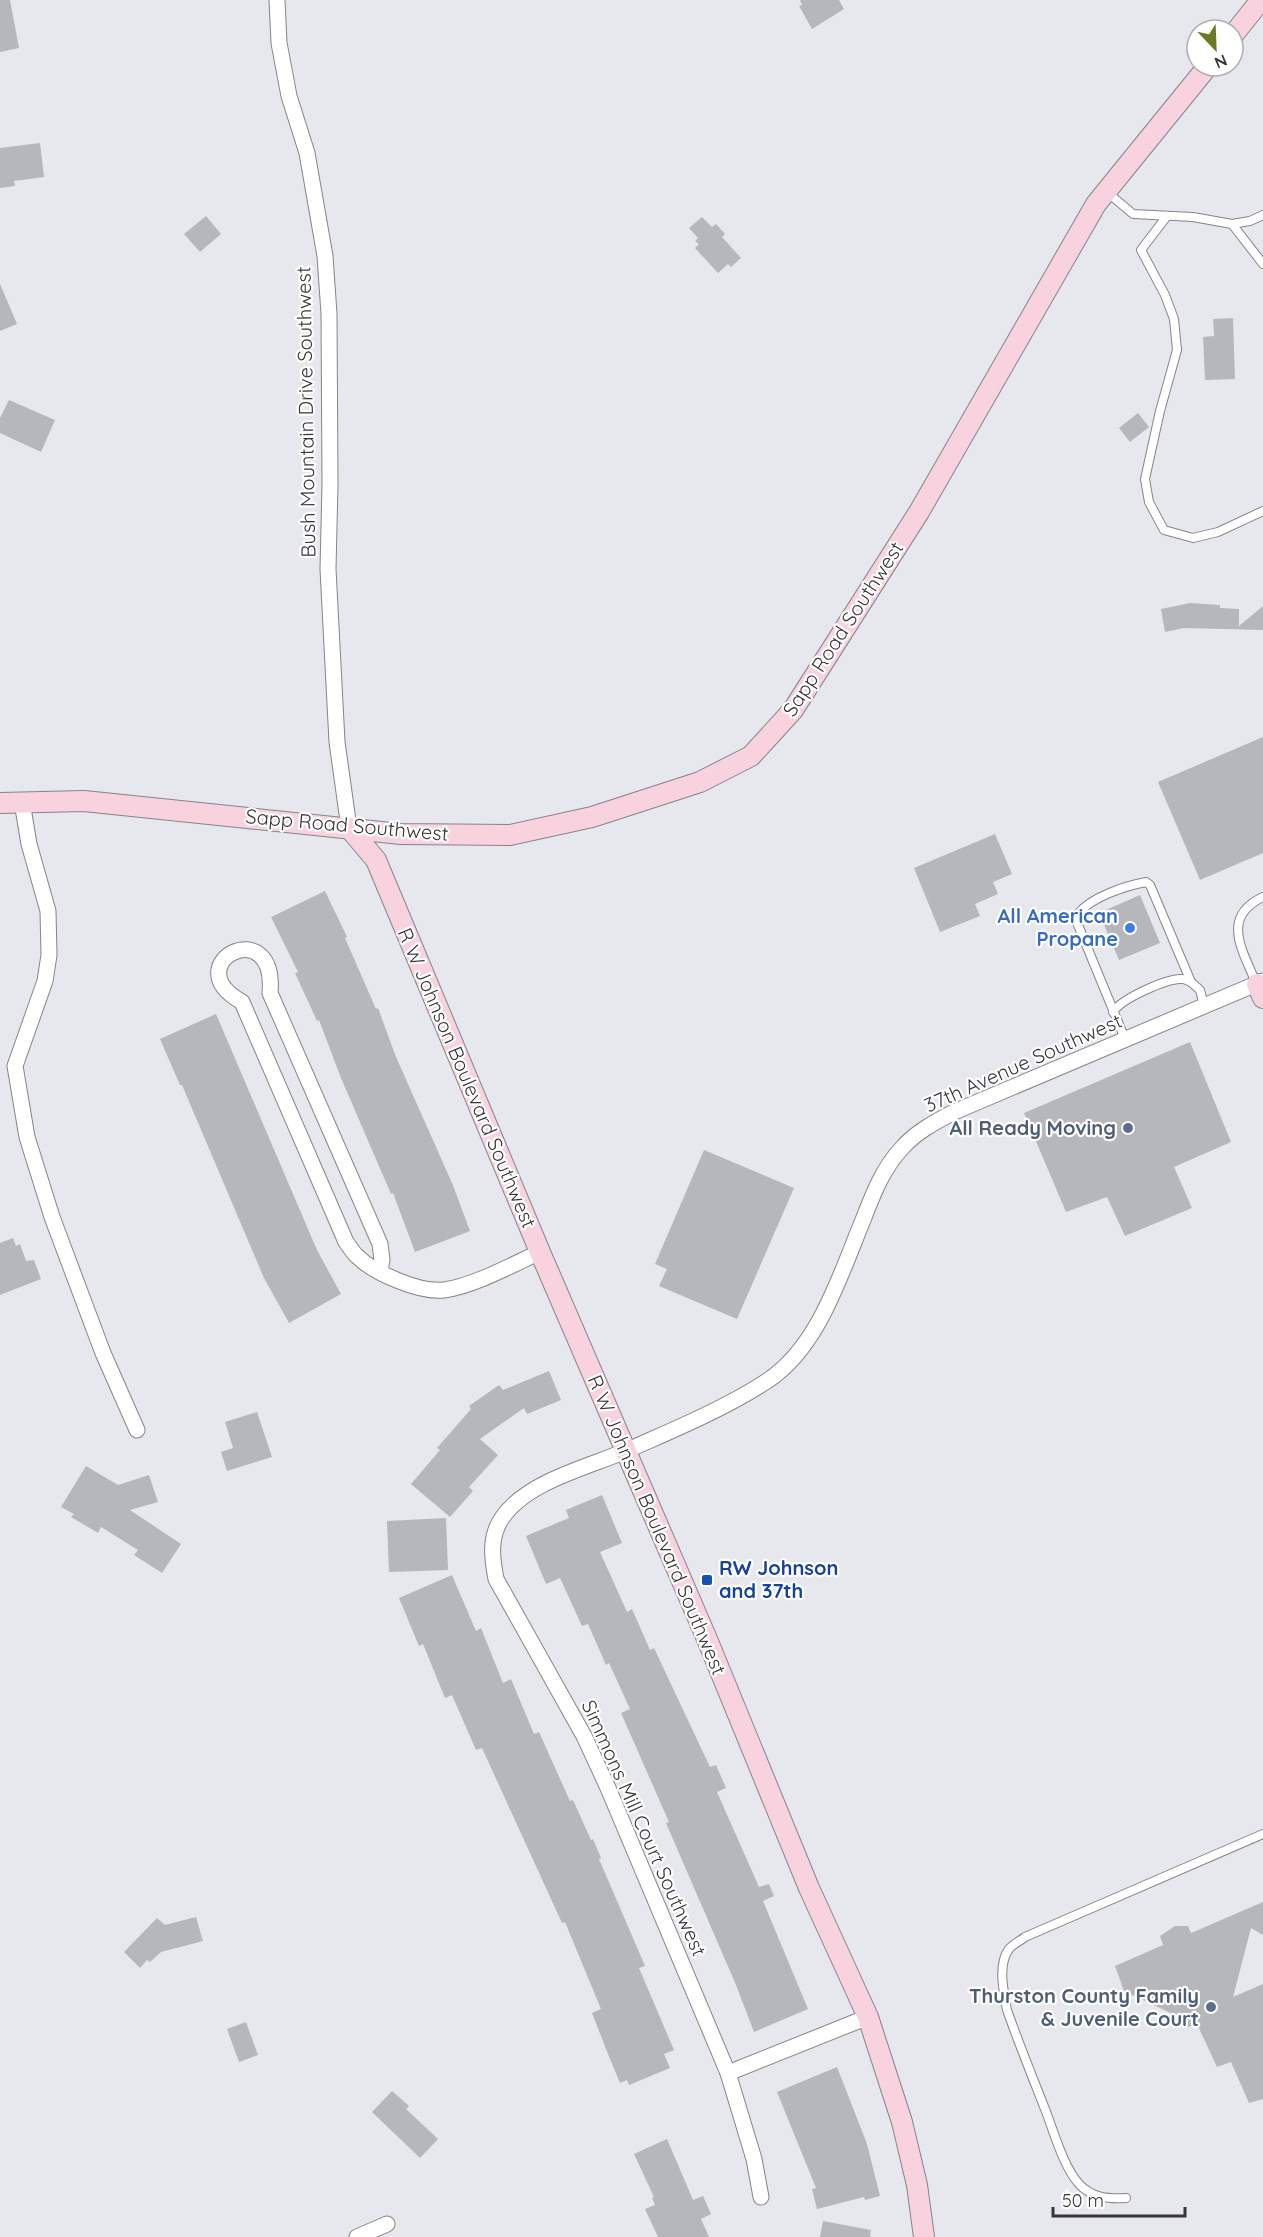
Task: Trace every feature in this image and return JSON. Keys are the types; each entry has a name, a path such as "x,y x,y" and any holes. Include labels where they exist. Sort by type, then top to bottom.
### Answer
{"street":[{"name":"Bush Mountain Drive Southwest","path":"277,0 279,43 289,96 307,153 325,256 329,314 328,569 337,742 349,828"},
{"path":"1245,20 1261,0"},
{"name":"Sapp Road Southwest","path":"0,803 84,801 401,834 510,834 603,814 700,782 751,756 793,710 926,502 1096,204 1198,78"},
{"path":"22,802 29,844 48,910 50,954 45,981 15,1066 27,1137 60,1238 103,1353 137,1430"},
{"name":"R W Johnson Boulevard Southwest","path":"349,828 376,860 540,1252 707,1639 809,1888 868,2017 902,2122 917,2185 924,2237"},
{"path":"380,1271 380,1244 270,993 270,973 266,961 256,953 239,949 229,954 220,964 218,972 221,982 230,995 242,1002 346,1242 357,1257 380,1271 412,1285 443,1290 540,1252"},
{"name":"37th Avenue Southwest","path":"627,1450 754,1390 790,1364 805,1345 826,1306 882,1176 901,1149 933,1122 1204,1006 1261,988"},
{"name":"Simmons Mill Court Southwest","path":"627,1450 552,1481 524,1496 502,1518 494,1537 491,1555 496,1579 558,1687 608,1788 728,2073 754,2159 761,2197"},
{"path":"728,2073 868,2017"},
{"path":"357,2237 387,2224"}],"lane":[{"path":"1107,191 1133,214 1193,217 1232,224 1250,221 1263,215"},
{"path":"1167,216 1140,250 1165,295 1174,319 1177,350 1145,479 1149,502 1164,530 1193,538 1218,532 1263,511"},
{"path":"1232,224 1263,264"},
{"path":"1126,1041 1078,925 1078,914 1084,907 1126,886 1146,882 1150,885 1191,982"},
{"path":"1261,988 1237,935 1240,915 1254,901 1263,897"},
{"path":"1113,1012 1123,1001 1170,981 1184,979 1200,990 1204,1006"},
{"path":"1126,2198 1107,2199 1090,2194 1072,2174 1058,2144 1007,2010 1003,1988 1003,1964 1009,1949 1025,1937 1263,1834"}],"building":[{"path":"0,0 10,0 19,48 0,52"},
{"path":"800,0 839,0 844,9 812,29 799,6 802,5"},
{"path":"40,143 44,177 14,181 15,186 0,188 0,148"},
{"path":"206,216 221,234 200,252 184,234"},
{"path":"702,217 712,227 716,224 725,234 722,237 741,258 731,267 728,264 718,273 695,248 699,244 695,241 698,238 689,228"},
{"path":"0,284 17,324 0,331"},
{"path":"1233,318 1235,379 1205,380 1203,337 1214,336 1213,319"},
{"path":"9,400 55,420 41,452 0,433 0,418"},
{"path":"1138,413 1149,427 1130,442 1119,428"},
{"path":"1190,603 1239,609 1239,626 1263,606 1263,630 1184,628 1165,632 1161,609"},
{"path":"1263,737 1263,853 1200,880 1158,782"},
{"path":"995,834 1012,874 993,882 998,894 975,904 980,916 940,932 914,868"},
{"path":"325,891 347,937 345,938 376,1009 378,1008 396,1057 452,1183 470,1231 415,1252 393,1193 391,1194 341,1078 319,1020 317,1021 295,973 298,972 271,917"},
{"name":"All American Propane","path":"1140,895 1160,943 1119,960 1099,913"},
{"path":"216,1014 317,1250 341,1294 289,1323 264,1278 182,1085 180,1085 160,1039"},
{"name":"All Ready Moving","path":"1190,1042 1231,1142 1174,1167 1192,1208 1125,1236 1107,1197 1066,1212 1024,1113"},
{"path":"704,1150 794,1188 737,1319 659,1286 667,1269 655,1264"},
{"path":"13,1238 16,1246 20,1244 26,1261 34,1260 41,1279 0,1295 0,1243"},
{"path":"549,1371 561,1400 527,1414 524,1408 480,1439 498,1455 469,1487 473,1491 450,1517 411,1484 440,1450 437,1448 471,1409 469,1406 499,1385 503,1390"},
{"path":"257,1412 272,1457 227,1471 221,1452 233,1448 225,1422"},
{"path":"86,1466 118,1485 149,1475 158,1502 130,1510 181,1544 162,1573 134,1555 138,1550 101,1527 98,1533 71,1517 74,1514 61,1507"},
{"path":"602,1495 622,1543 600,1552 627,1612 632,1609 650,1650 654,1648 710,1767 716,1765 726,1788 717,1792 759,1887 769,1884 774,1896 763,1901 808,2009 754,2032 666,1823 669,1822 621,1713 630,1709 609,1663 606,1665 588,1624 582,1626 560,1578 546,1584 526,1536 569,1518 566,1510"},
{"path":"446,1518 448,1570 389,1572 387,1521"},
{"path":"452,1575 476,1631 481,1628 503,1683 511,1679 534,1734 539,1732 570,1801 573,1800 591,1840 593,1839 601,1858 599,1859 645,1966 639,1968 674,2050 664,2054 670,2068 629,2085 627,2080 620,2083 608,2054 592,2013 601,2009 565,1922 562,1923 482,1748 476,1750 452,1695 445,1698 423,1644 419,1646 399,1598"},
{"name":"Thurston County Family & Juvenile Court","path":"1263,1902 1263,1935 1251,1928 1233,1997 1263,1984 1263,2099 1249,2103 1231,2062 1217,2067 1197,2024 1185,2028 1181,2018 1124,1991 1115,1966 1163,1945 1160,1936 1175,1926 1188,1926 1191,1933"},
{"path":"196,1917 203,1941 161,1952 150,1962 147,1960 140,1968 124,1952 157,1918 165,1925"},
{"path":"246,2022 258,2055 239,2062 227,2029"},
{"path":"837,2067 867,2144 880,2196 865,2200 864,2197 817,2209 812,2189 816,2188 777,2092"},
{"path":"392,2091 409,2106 406,2109 438,2139 420,2158 372,2112"},
{"path":"667,2139 693,2200 703,2196 711,2214 701,2219 709,2237 658,2237 645,2209 655,2205 652,2198 654,2197 634,2154"},
{"path":"823,2221 871,2230 870,2237 820,2237"}],"place":[{"name":"All American Propane","path":"1130,928"},
{"name":"All Ready Moving","path":"1128,1128"},
{"name":"RW Johnson and 37th","path":"707,1580"},
{"name":"Thurston County Family & Juvenile Court","path":"1211,2007"}]}
